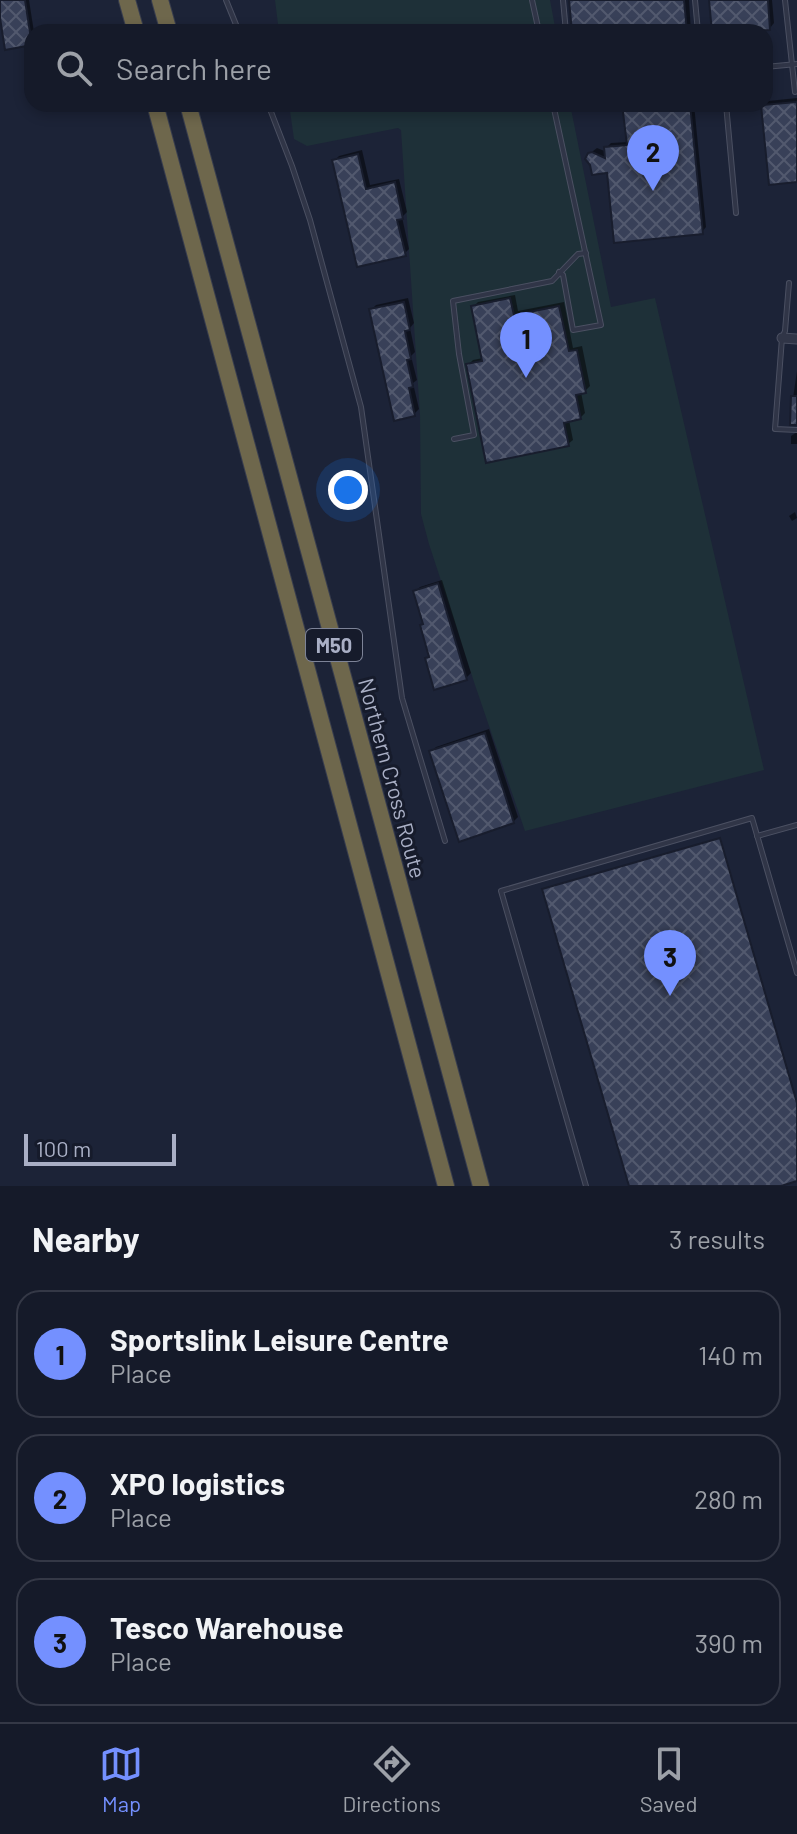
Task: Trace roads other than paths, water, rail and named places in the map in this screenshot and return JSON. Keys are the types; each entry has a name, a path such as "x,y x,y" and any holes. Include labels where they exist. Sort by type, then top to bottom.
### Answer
{"highway":[{"path":"127,0 134,24"},
{"path":"160,0 167,24"},
{"name":"M50","path":"157,112 446,1186"},
{"name":"Northern Cross Route","path":"190,112 481,1186"}],"street":[{"path":"782,338 797,339"}],"lane":[{"path":"226,0 236,24"},
{"path":"532,0 537,24"},
{"path":"563,0 565,24"},
{"path":"695,0 697,24"},
{"path":"785,0 790,54 795,64 795,92"},
{"path":"773,66 795,64"},
{"path":"271,112 310,220 361,407 402,698 445,841"},
{"path":"555,112 601,325 573,330 563,275 559,272"},
{"path":"727,112 736,213"},
{"path":"454,439 474,435 453,301 552,281 578,254 586,253"},
{"path":"789,283 775,429 797,430"},
{"path":"586,1186 501,891 752,818 797,973"},
{"path":"757,836 797,825"},
{"path":"788,941 797,938"}],"place":[{"name":"XPO logistics","path":"653,191"},
{"name":"Sportslink Leisure Centre","path":"526,378"},
{"name":"Tesco Warehouse","path":"670,996"}]}
